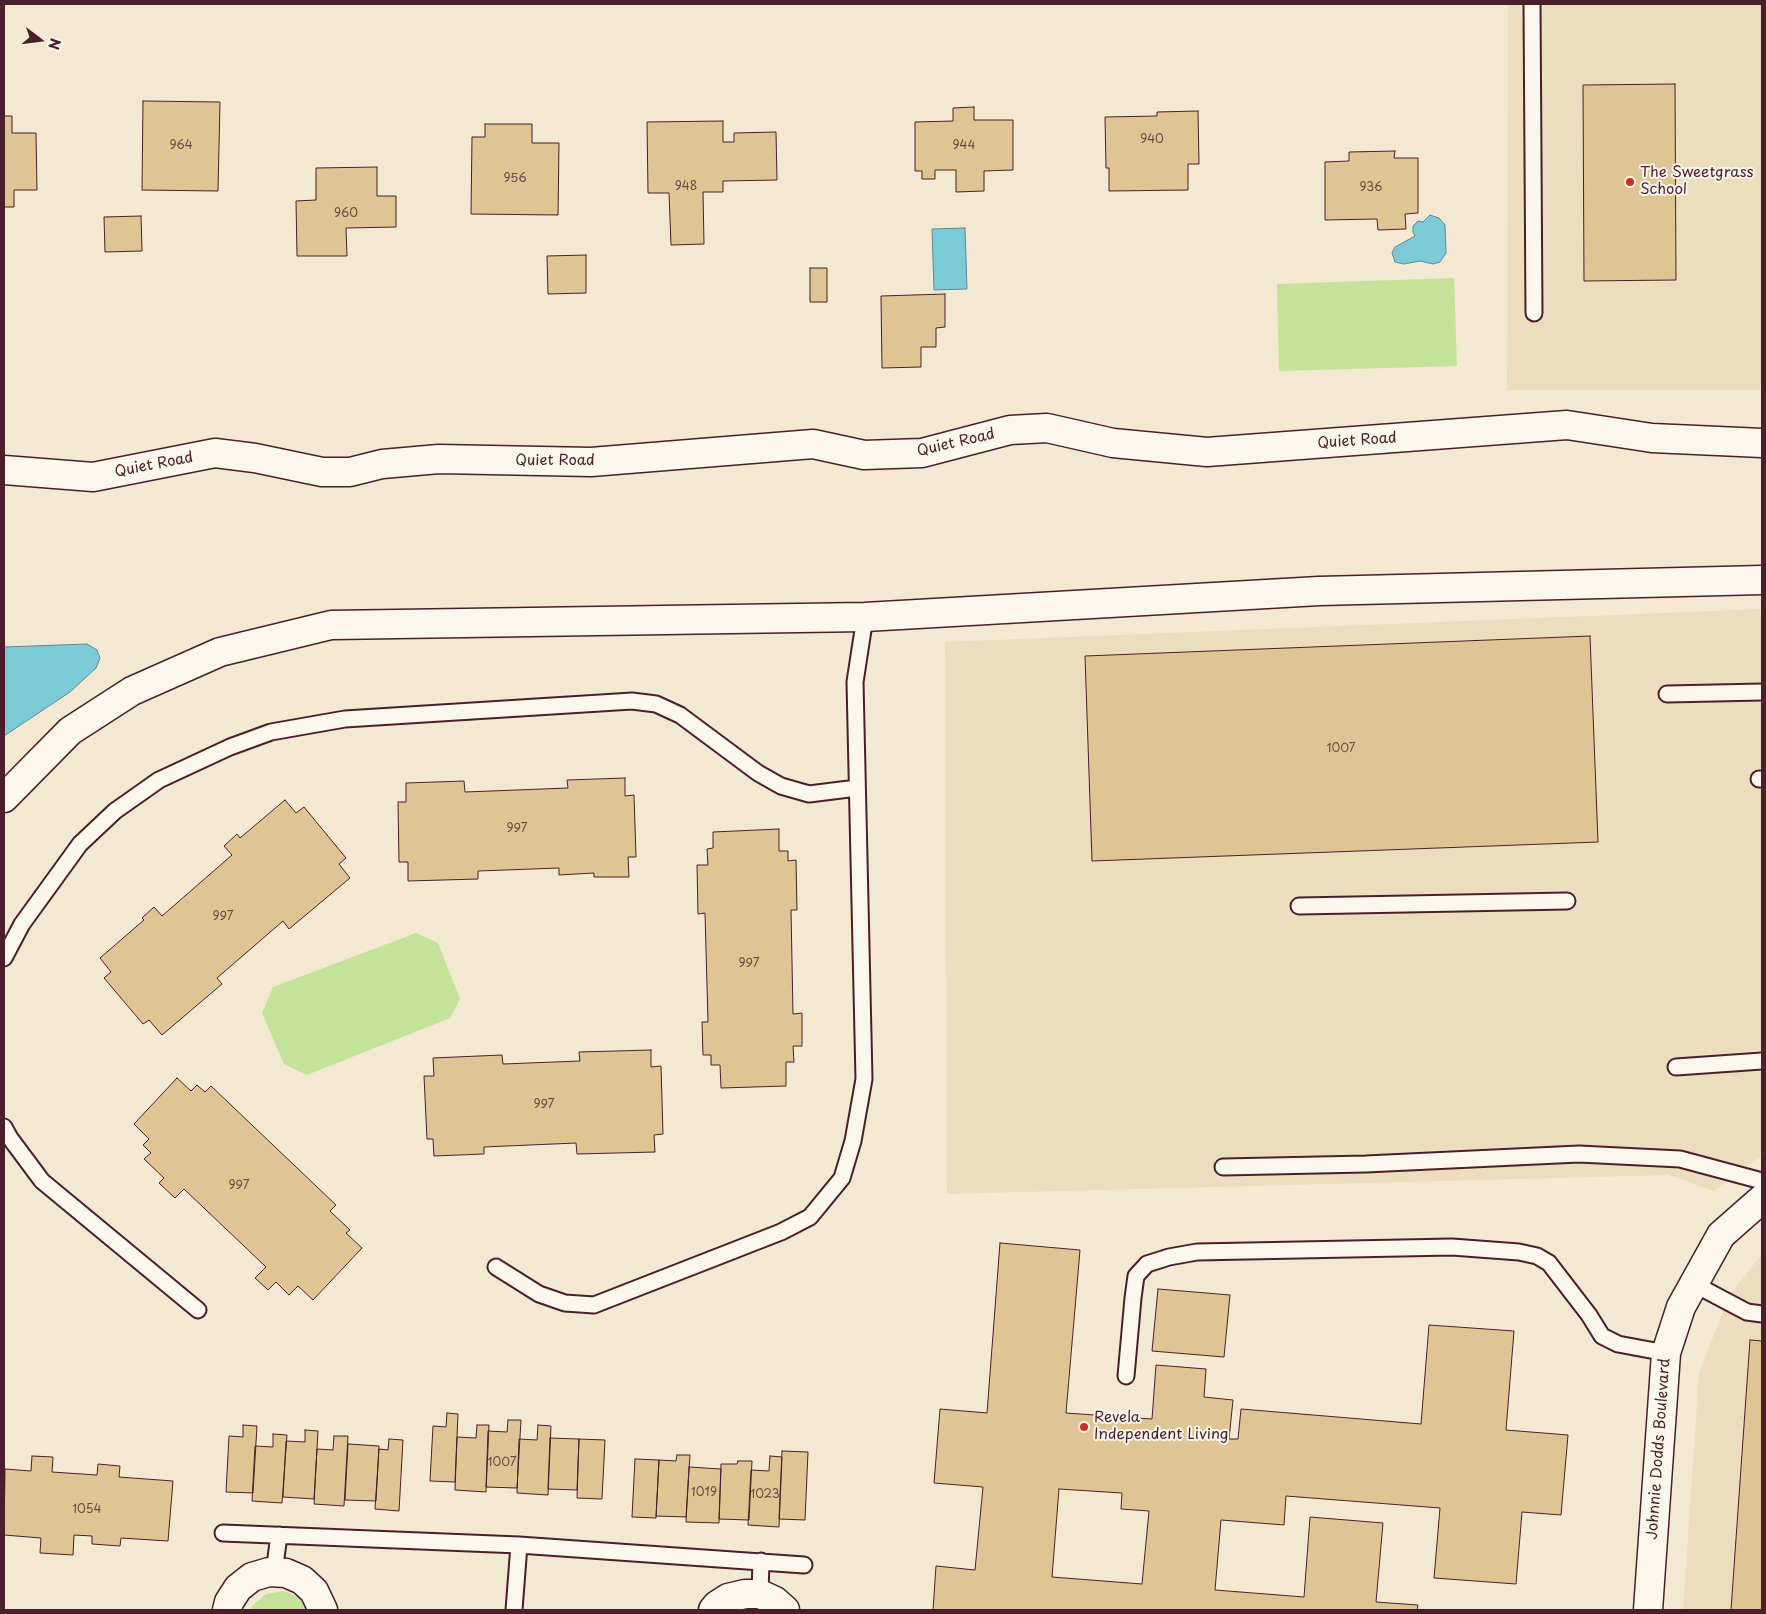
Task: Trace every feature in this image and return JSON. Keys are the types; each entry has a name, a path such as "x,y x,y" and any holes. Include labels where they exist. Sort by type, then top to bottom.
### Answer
{"street":[{"name":"Quiet Road","path":"4,470 94,477 215,453 255,458 322,472 350,472 382,464 439,459 591,462 813,444 864,455 922,453 1010,430 1048,428 1114,443 1207,452 1567,425 1652,438 1762,443"},
{"path":"4,798 70,731 132,691 220,652 331,625 865,617 1319,591 1762,580"},
{"name":"Johnnie Dodds Boulevard","path":"1648,1610 1666,1353 1681,1308 1721,1235 1762,1199"},
{"path":"227,1610 229,1602 238,1588 252,1577 269,1572 286,1574 302,1580 314,1591 323,1610"},
{"path":"713,1610 728,1598 744,1594 760,1594 775,1601 786,1610"}],"lane":[{"path":"1532,4 1534,312"},
{"path":"496,1267 539,1294 565,1303 594,1305 781,1232 803,1221 810,1217 842,1178 853,1141 864,1079 855,682 865,617"},
{"path":"1667,694 1762,692"},
{"path":"4,958 22,924 80,844 115,811 159,780 230,747 271,732 345,719 632,701 656,704 680,714 758,773 781,786 808,794 857,788"},
{"path":"1299,906 1567,901"},
{"path":"1676,1068 1762,1061"},
{"path":"4,1127 42,1182 198,1310"},
{"path":"1223,1167 1366,1164 1579,1154 1680,1159 1762,1181"},
{"path":"1126,1376 1136,1276 1147,1264 1196,1252 1452,1247 1519,1252 1537,1256 1549,1263 1590,1315 1602,1336 1618,1344 1666,1353"},
{"path":"1694,1284 1747,1312 1762,1314"},
{"path":"223,1533 519,1545 804,1564"},
{"path":"274,1573 279,1535"},
{"path":"514,1610 519,1545"},
{"path":"760,1594 761,1561"}],"shaded area":[{"path":"1508,4 1762,4 1762,390 1507,390"},
{"path":"1762,609 1762,1155 1714,1191 1669,1175 947,1194 945,642"},
{"path":"1762,1254 1762,1610 1683,1610 1699,1373 1729,1296"}],"green space":[{"path":"1454,278 1457,366 1279,371 1277,284"},
{"path":"416,933 438,943 460,999 450,1018 307,1075 284,1064 262,1013 273,987"},
{"path":"284,1591 300,1598 308,1610 251,1610 252,1606 266,1594"}],"water":[{"path":"1430,215 1439,218 1445,225 1446,253 1440,262 1433,264 1420,261 1404,264 1395,262 1392,253 1395,247 1415,236 1413,226 1418,221 1423,222"},
{"path":"965,228 967,289 934,290 932,229"},
{"path":"87,644 97,650 100,658 96,668 70,692 4,736 4,647"}],"building":[{"name":"The Sweetgrass School","path":"1675,84 1676,280 1584,281 1583,85"},
{"path":"143,101 220,102 218,191 142,190"},
{"path":"974,107 974,120 1013,120 1013,170 984,171 984,191 956,192 956,170 935,170 935,179 922,179 922,171 915,171 915,122 953,121 953,108"},
{"path":"1198,111 1199,164 1188,164 1188,190 1109,191 1109,168 1106,168 1105,117 1157,116 1157,112"},
{"path":"4,116 12,116 12,133 36,133 37,190 14,190 14,207 4,207"},
{"path":"723,121 723,142 734,142 734,133 776,132 777,180 723,181 723,192 703,192 704,244 671,245 669,193 648,193 647,122"},
{"path":"485,124 532,124 532,143 559,143 558,215 471,214 472,137 485,137"},
{"path":"1395,151 1394,158 1418,158 1418,213 1405,214 1406,229 1378,230 1377,219 1325,220 1325,162 1349,161 1349,152"},
{"path":"377,167 377,196 396,196 396,227 346,228 347,256 297,256 296,201 316,200 316,168"},
{"path":"141,216 142,251 105,252 104,217"},
{"path":"586,255 586,293 548,294 547,256"},
{"path":"810,268 827,268 827,302 810,302"},
{"path":"945,294 945,327 936,328 936,347 921,347 921,367 882,368 881,296"},
{"path":"1590,636 1598,842 1092,861 1085,656"},
{"path":"625,778 625,796 634,795 636,857 628,857 629,877 594,877 594,873 559,875 559,868 478,871 478,879 408,881 408,862 399,862 398,802 406,802 406,783 464,781 465,792 568,788 567,780"},
{"path":"285,800 296,813 304,807 346,858 339,864 350,878 289,929 283,921 217,978 222,984 162,1035 149,1020 143,1024 104,978 111,972 100,958 144,920 142,918 154,907 162,916 232,855 224,846 237,834 240,838"},
{"path":"779,829 779,851 788,851 788,861 796,860 797,910 791,910 793,1014 802,1013 802,1046 793,1046 794,1062 786,1062 786,1086 721,1088 720,1065 711,1065 711,1055 703,1055 702,1022 708,1022 705,913 698,914 697,865 708,865 707,849 713,848 713,832"},
{"path":"651,1050 651,1067 661,1066 663,1134 654,1135 655,1152 577,1154 576,1143 484,1147 484,1154 434,1156 433,1139 427,1139 424,1076 434,1076 433,1058 502,1055 503,1064 580,1061 579,1052"},
{"path":"177,1078 191,1091 197,1085 205,1092 211,1086 336,1205 330,1211 350,1230 346,1233 362,1248 313,1300 298,1286 289,1295 276,1282 268,1290 255,1278 266,1267 184,1189 175,1198 159,1183 164,1178 144,1159 151,1153 143,1145 149,1139 134,1124"},
{"name":"Revela Independent Living","path":"1000,1243 1080,1250 1066,1413 1152,1419 1156,1365 1206,1369 1204,1397 1233,1400 1229,1439 1238,1439 1241,1409 1421,1424 1429,1325 1514,1331 1506,1430 1568,1435 1561,1515 1522,1512 1516,1584 1434,1578 1440,1508 1286,1496 1284,1525 1221,1520 1215,1590 1304,1597 1310,1517 1383,1523 1376,1602 1418,1605 1417,1610 933,1610 936,1566 975,1570 983,1487 934,1483 940,1409 987,1413","holes":["1059,1489 1122,1493 1121,1509 1149,1511 1142,1584 1052,1577"]},
{"path":"1158,1289 1230,1295 1224,1357 1152,1351"},
{"path":"1750,1340 1762,1341 1762,1610 1731,1610"},
{"path":"447,1413 458,1414 455,1482 430,1481 433,1426 446,1427"},
{"path":"508,1420 521,1420 517,1488 486,1487 488,1431 507,1432"},
{"path":"243,1425 257,1426 253,1493 226,1492 229,1436 243,1437"},
{"path":"477,1425 489,1425 486,1492 455,1490 457,1437 476,1438"},
{"path":"538,1425 551,1426 548,1495 517,1493 519,1439 537,1440"},
{"path":"305,1430 318,1431 314,1499 283,1497 286,1441 305,1442"},
{"path":"273,1434 287,1435 282,1503 252,1501 255,1446 273,1447"},
{"path":"334,1436 348,1436 344,1506 314,1504 317,1449 333,1450"},
{"path":"550,1438 579,1439 577,1490 548,1489"},
{"path":"389,1439 403,1440 399,1511 375,1509 379,1449 388,1450"},
{"path":"579,1439 605,1440 602,1499 577,1498"},
{"path":"348,1444 379,1446 376,1501 345,1500"},
{"path":"782,1451 808,1452 805,1520 779,1519"},
{"path":"677,1455 690,1455 686,1517 656,1516 659,1460 676,1461"},
{"path":"32,1456 53,1457 52,1472 97,1475 98,1464 120,1466 119,1477 173,1481 168,1541 121,1538 120,1546 92,1544 92,1536 74,1535 73,1555 40,1553 41,1538 4,1535 5,1469 31,1471"},
{"path":"770,1456 782,1457 779,1527 748,1525 751,1470 769,1471"},
{"path":"635,1459 659,1460 656,1518 632,1517"},
{"path":"738,1461 752,1461 749,1520 719,1519 721,1464 737,1464"},
{"path":"689,1467 721,1469 719,1523 686,1522"}],"place":[{"name":"The Sweetgrass School","path":"1630,182"},
{"name":"Revela Independent Living","path":"1084,1427"}]}
